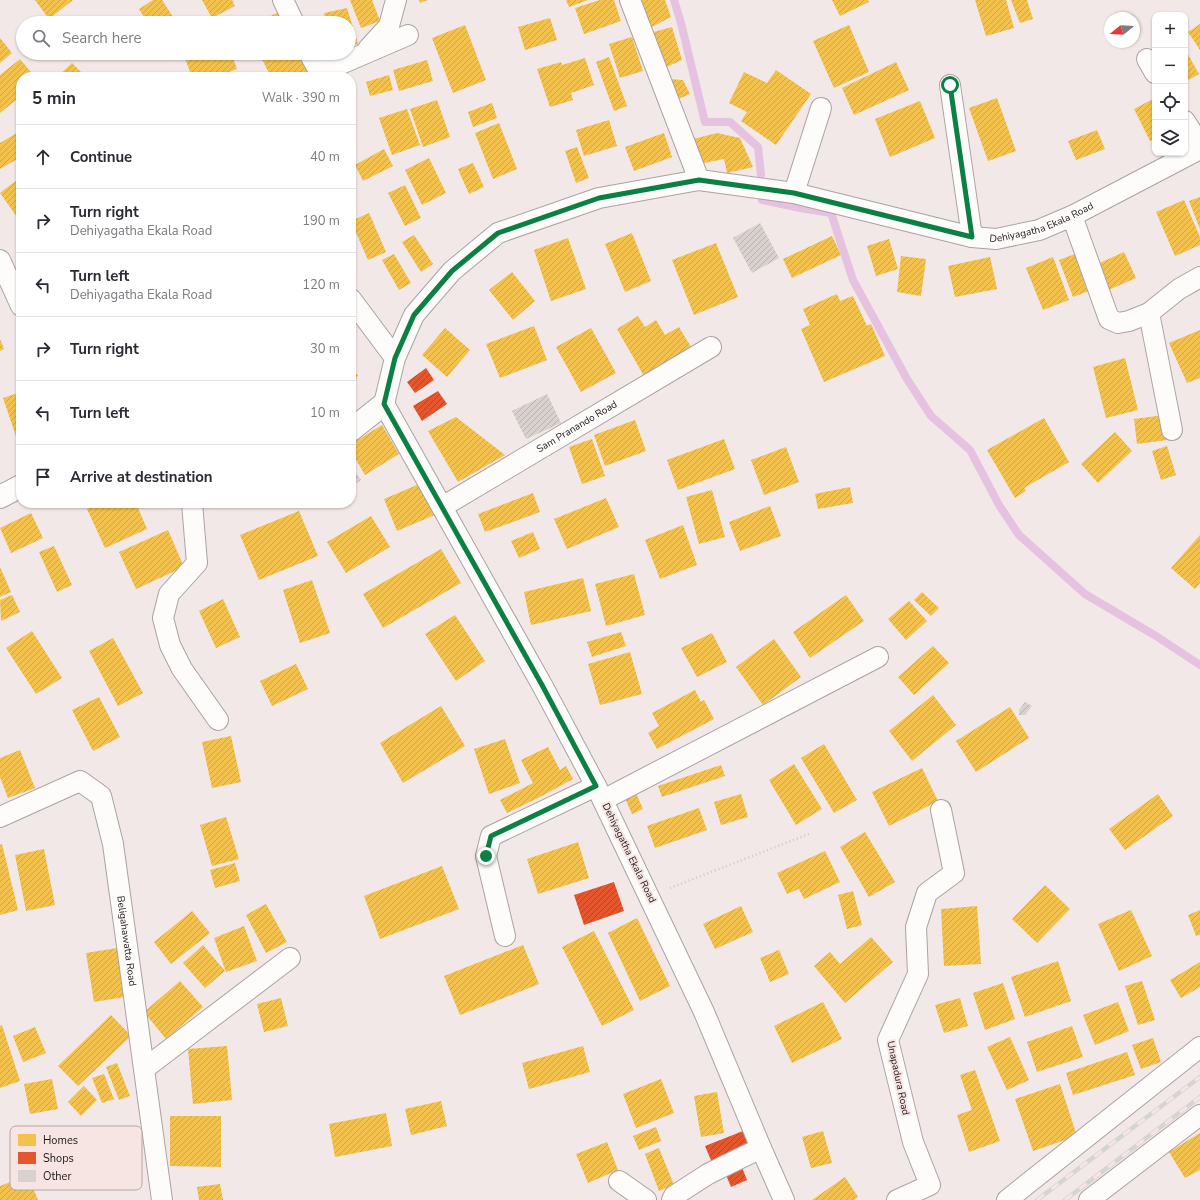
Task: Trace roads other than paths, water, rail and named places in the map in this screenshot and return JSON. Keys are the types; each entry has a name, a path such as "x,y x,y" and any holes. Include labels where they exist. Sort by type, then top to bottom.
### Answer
{"street":[{"path":"283,0 291,16"},
{"path":"362,55 389,26 396,0"},
{"path":"630,0 699,180"},
{"path":"356,58 408,35"},
{"path":"312,60 318,72"},
{"path":"326,72 352,60"},
{"path":"950,85 972,237"},
{"path":"794,193 821,108"},
{"path":"1188,126 1200,145"},
{"name":"Dehiyagatha Ekala Road","path":"784,1200 704,1012 600,793 542,685 384,404 395,358 414,315 452,271 498,233 599,198 699,180 794,193 972,237 996,239 1039,230 1072,216 1200,149"},
{"path":"1072,216 1109,319 1118,323 1129,321 1149,313 1179,289 1200,277"},
{"path":"0,260 16,295"},
{"path":"356,306 395,358"},
{"path":"1149,313 1172,430"},
{"name":"Sam Pranando Road","path":"442,507 711,347"},
{"path":"356,426 384,404"},
{"path":"0,497 16,489"},
{"path":"192,508 197,562 169,594 163,618 170,646 182,669 218,720"},
{"path":"505,936 486,856 491,836 600,793 878,657"},
{"name":"Beligahawatta Road","path":"0,817 80,782 101,796 113,844 162,1200"},
{"name":"Unapadura Road","path":"897,1200 930,1185 913,1142 888,1040 918,974 916,927 927,893 954,873 941,810"},
{"path":"144,1069 290,958"},
{"path":"1007,1200 1200,1048"},
{"path":"1089,1200 1200,1115"},
{"path":"672,1200 674,1196 708,1174 761,1148"},
{"path":"619,1181 646,1200"}],"waterway":[{"path":"674,0 705,122 730,122 758,147 761,175"},
{"path":"762,200 831,213 853,280 907,379 931,416 970,450 999,505 1019,535 1085,594 1156,636 1200,665"}],"railway":[{"path":"1037,1200 1200,1077"},
{"path":"1065,1200 1200,1097"}]}
